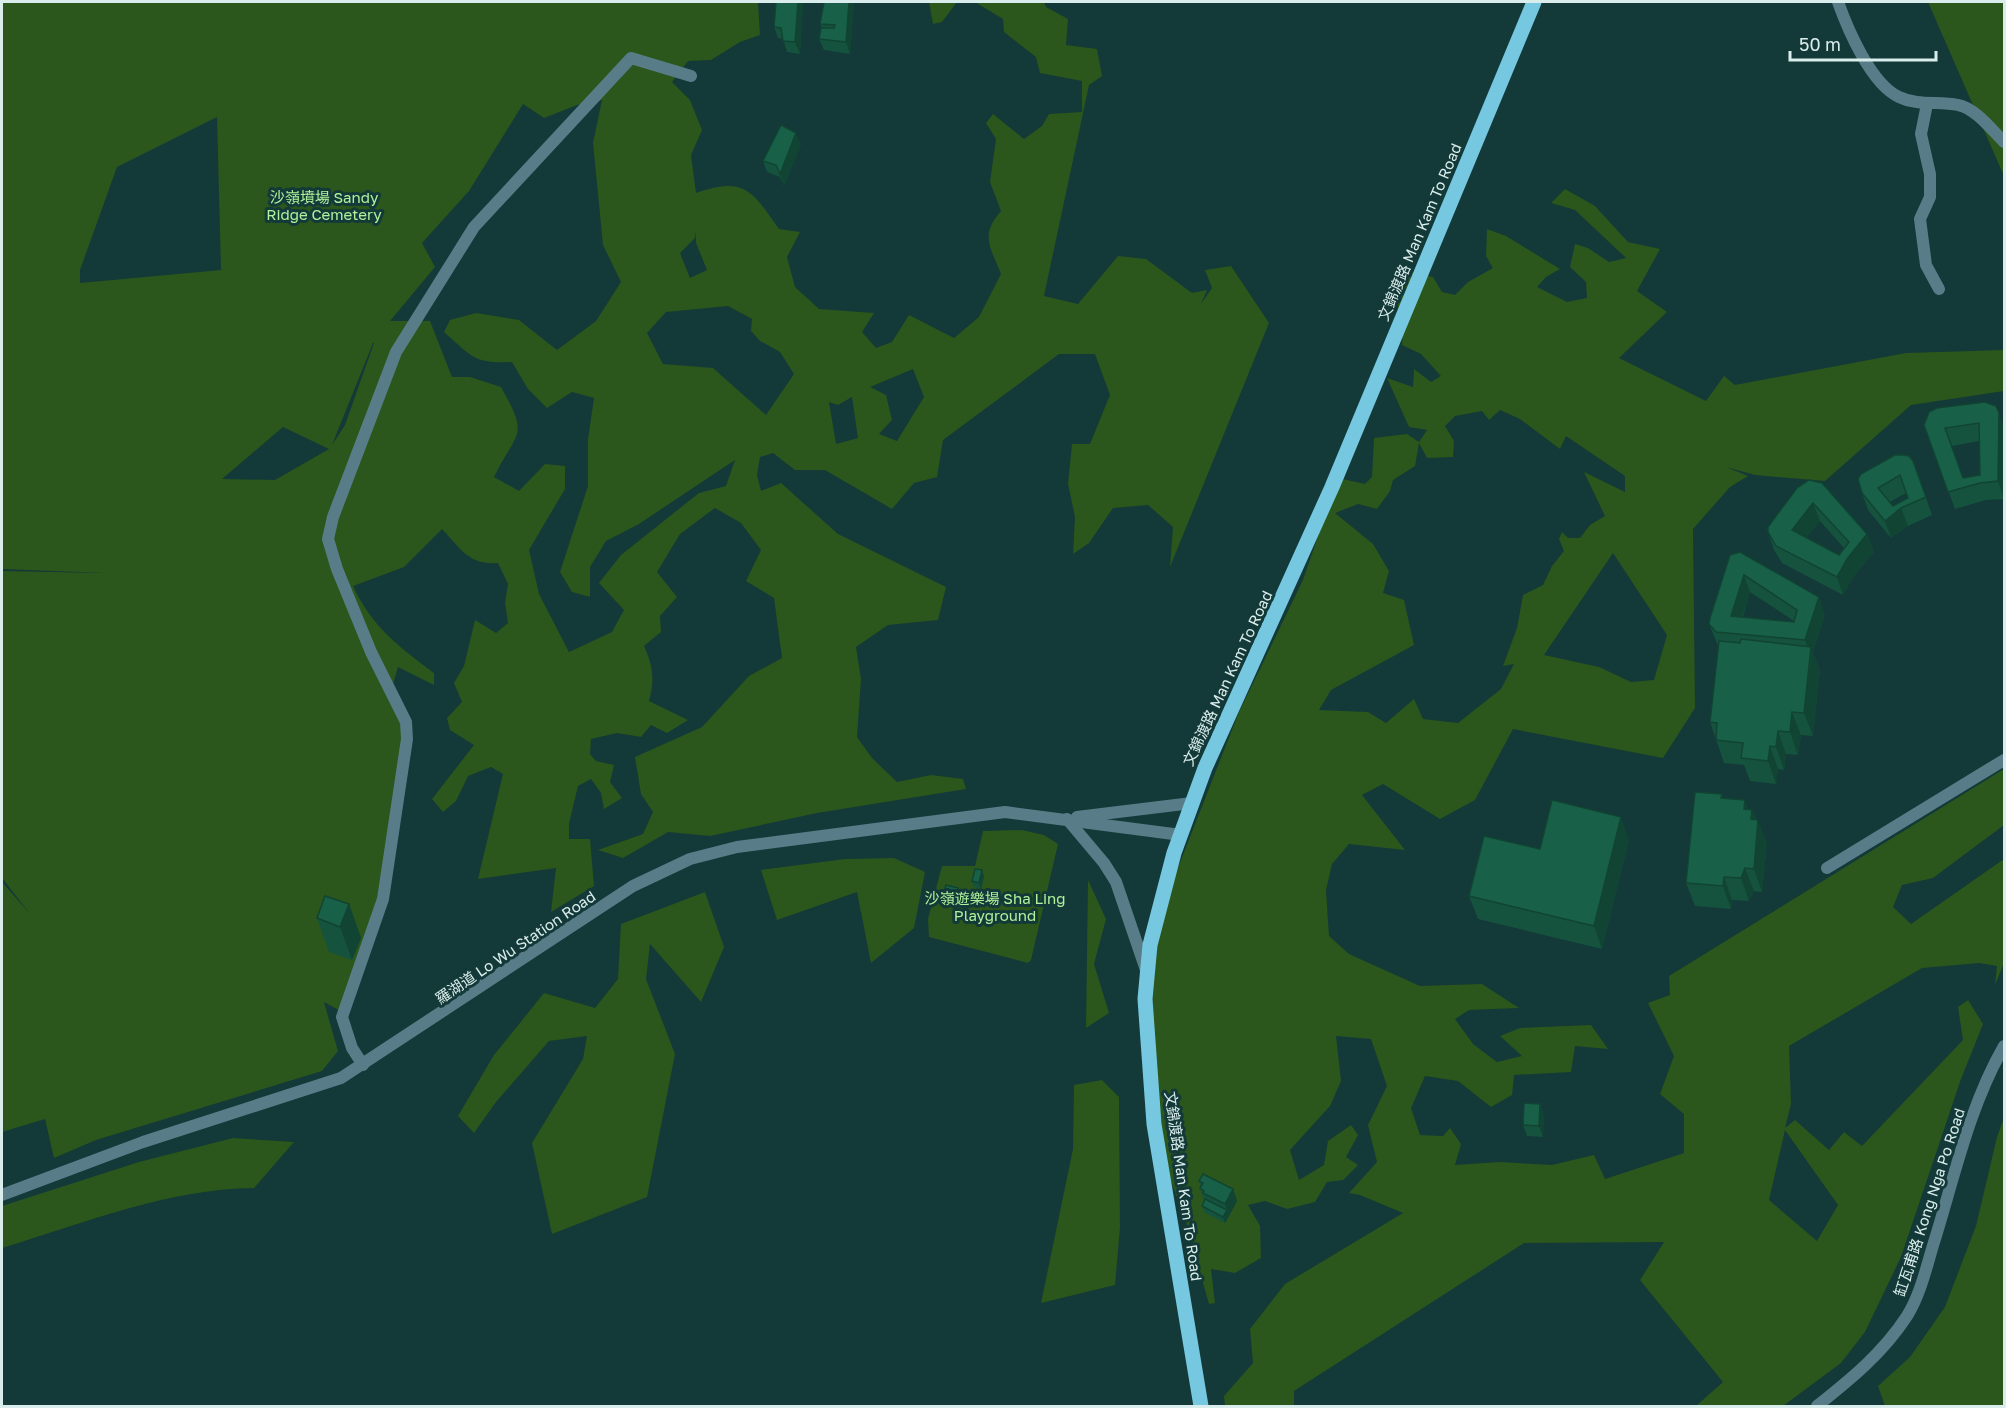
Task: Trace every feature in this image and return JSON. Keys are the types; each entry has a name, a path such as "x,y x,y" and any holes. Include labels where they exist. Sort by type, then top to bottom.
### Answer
{"main road":[{"name":"文錦渡路 Man Kam To Road","path":"1201,1407 1154,1124 1145,999 1150,945 1180,835 1230,708 1332,487 1534,2"}],"street":[{"path":"1838,2 1881,84 1899,97 1927,104 1958,105 1968,109 2004,142"},
{"path":"363,1065 352,1048 342,1017 383,899 400,792 406,722 370,652 337,569 328,539 333,516 396,352 474,227 630,58 691,76"},
{"path":"1927,104 1921,134 1930,174 1930,197 1920,219 1926,265 1939,289"},
{"path":"1827,868 2004,760"},
{"name":"羅湖道 Lo Wu Station Road","path":"1067,819 1192,803"},
{"name":"羅湖道 Lo Wu Station Road","path":"2,1195 143,1142 341,1078 633,886 690,859 737,847 1005,812 1180,835"},
{"path":"1067,819 1104,863 1116,882 1147,974"},
{"name":"缸瓦甫路 Kong Nga Po Road","path":"1817,1407 1855,1376 1884,1347 1908,1314 1924,1272 1983,1085 2004,1046"}],"green space":[{"name":"沙嶺墳場 Sandy Ridge Cemetery","path":"2,2 758,2 760,35 740,42 711,60 688,61 672,82 690,100 702,130 691,155 696,193 726,186 746,190 762,205 779,229 800,232 787,257 795,287 819,309 874,313 862,332 876,348 892,342 909,315 954,338 979,317 1001,274 989,242 990,228 1001,211 990,182 996,139 986,123 993,114 1024,139 1042,126 1049,114 1082,112 1082,81 1040,73 1036,57 1004,32 1003,19 975,2 1044,2 1046,7 1068,19 1066,45 1097,49 1102,76 1089,85 1044,296 1078,304 1118,256 1146,259 1192,293 1207,290 1201,304 1212,288 1205,270 1231,266 1269,323 1170,567 1173,527 1148,505 1113,508 1089,543 1073,554 1075,517 1068,484 1072,444 1090,444 1110,395 1095,354 1059,354 943,440 937,477 914,483 892,509 825,470 795,470 773,453 760,457 757,475 761,491 781,483 838,534 946,587 938,620 888,625 856,647 861,679 857,737 872,758 897,782 931,775 963,779 966,789 817,813 710,836 668,832 623,858 598,850 643,834 653,812 641,794 635,757 702,727 749,676 782,658 774,598 746,581 761,550 741,523 715,508 680,534 657,572 677,597 660,616 661,632 644,646 652,673 649,701 688,720 667,733 651,725 641,737 617,733 591,739 590,754 596,761 614,765 610,782 622,798 604,809 601,793 591,779 578,786 569,824 569,839 590,839 594,886 551,912 556,868 478,879 503,774 491,767 468,776 456,801 443,812 432,799 474,745 450,730 447,718 462,702 454,683 464,666 475,620 496,633 508,623 505,603 508,584 498,563 488,563 472,558 460,549 442,529 404,567 353,586 378,625 398,645 434,673 434,685 398,667 391,691 407,739 392,848 346,1014 324,1002 338,1051 322,1071 96,1140 54,1158 45,1119 2,1132 2,882 30,914 2,878 2,571 104,573 2,569","holes":["602,100 593,143 603,245 621,282 596,321 557,350 519,320 476,313 450,320 444,332 474,357 489,362 512,362 528,389 547,408 572,392 594,398 588,439 588,486 560,572 572,592 590,597 590,567 606,541 639,524 735,460 726,486 699,493 621,555 599,583 624,610 612,632 569,652 539,594 529,550 565,489 565,466 545,464 519,491 494,477 514,441 518,425 501,387 470,377 452,377 430,321 390,321 435,267 422,243 469,191 523,104 544,118 577,105","217,117 221,270 80,283 80,270 117,167","696,231 696,243 707,270 690,278 680,253 695,238","728,306 752,319 751,331 760,341 780,352 794,374 766,415 713,368 663,364 647,333 666,312","373,343 374,343 345,425 332,445","913,369 924,397 897,441 879,434 892,420 886,395 870,387","852,397 858,438 836,444 829,402 838,405","283,427 329,449 275,480 222,479"]},
{"path":"929,2 957,2 942,22 933,24"},
{"path":"1928,2 2004,2 2004,176"},
{"path":"1565,189 1595,206 1628,242 1660,249 1637,291 1667,312 1619,358 1706,401 1724,376 1735,385 1906,353 2004,350 2004,391 1911,405 1825,481 1755,475 1726,467 1748,476 1730,487 1693,529 1695,708 1663,758 1513,729 1475,800 1440,819 1383,784 1362,795 1405,850 1349,844 1332,864 1326,890 1329,936 1349,954 1420,986 1482,984 1519,1008 1469,1010 1455,1019 1473,1044 1497,1062 1522,1056 1500,1036 1520,1028 1591,1025 1608,1049 1575,1046 1571,1072 1514,1075 1512,1095 1491,1107 1458,1081 1425,1076 1411,1108 1420,1135 1443,1136 1450,1128 1461,1144 1455,1165 1500,1162 1552,1165 1594,1155 1605,1179 1684,1153 1684,1114 1660,1094 1674,1056 1648,1003 1670,995 1669,976 2004,769 2004,825 1933,878 1902,885 1893,907 1911,924 2004,859 2004,963 1995,985 1997,966 1979,963 1922,968 1789,1046 1791,1104 1785,1128 1795,1120 1829,1150 1844,1132 1862,1146 1963,1040 1958,1007 1968,1000 1983,1024 1961,1079 1901,1257 1865,1332 1841,1363 1783,1406 1696,1406 1723,1382 1640,1280 1664,1242 1524,1243 1294,1391 1294,1406 1225,1406 1224,1396 1253,1363 1250,1329 1285,1284 1403,1213 1360,1195 1349,1193 1377,1162 1368,1125 1387,1086 1371,1039 1336,1036 1341,1081 1330,1106 1290,1150 1299,1180 1324,1165 1328,1141 1351,1125 1358,1135 1346,1157 1358,1165 1343,1180 1327,1182 1315,1202 1287,1209 1265,1201 1248,1205 1260,1226 1261,1258 1235,1273 1211,1269 1215,1303 1209,1304 1184,1215 1156,1143 1146,1013 1157,921 1239,712 1303,580 1338,478 1365,484 1372,477 1374,438 1407,434 1419,442 1427,430 1409,427 1387,378 1413,387 1414,369 1431,382 1441,376 1421,354 1402,345 1403,327 1392,284 1405,271 1433,277 1442,292 1455,295 1468,282 1493,268 1486,256 1487,229 1506,236 1560,269 1546,277 1537,287 1567,302 1587,298 1586,282 1570,267 1575,244 1588,248 1609,262 1626,258 1575,210 1551,203","holes":["1500,410 1520,419 1560,449 1566,436 1625,476 1625,492 1584,472 1605,516 1590,525 1580,538 1568,538 1562,532 1559,539 1564,551 1552,566 1543,585 1523,595 1517,628 1503,666 1514,664 1501,689 1458,723 1423,719 1414,699 1386,723 1368,712 1319,710 1331,690 1414,645 1404,600 1383,593 1389,571 1373,544 1335,513 1358,504 1377,509 1390,491 1393,480 1415,466 1419,443 1427,458 1453,457 1454,441 1445,426 1455,416 1482,411 1489,420","1613,553 1667,635 1654,680 1631,682 1599,667 1544,655","1785,1130 1838,1205 1817,1241 1769,1200"]},
{"name":"沙嶺遊樂場 Sha Ling Playground","path":"1022,830 1044,835 1058,844 1031,960 1028,963 929,937 928,919 942,866 975,866 983,831"},
{"path":"894,858 925,872 914,928 871,963 857,892 777,920 761,870 845,859"},
{"path":"1088,880 1106,919 1094,964 1109,1013 1086,1028"},
{"path":"705,892 724,947 701,1002 650,944 646,979 675,1054 647,1197 552,1234 532,1143 583,1059 587,1036 549,1041 496,1102 474,1133 458,1116 494,1055 544,993 595,1008 618,979 621,924"},
{"path":"1102,1080 1119,1097 1120,1228 1115,1285 1041,1303 1073,1149 1074,1085"},
{"path":"2004,1118 2004,1406 1885,1406 1878,1386 1910,1357 1945,1307 1976,1226 1997,1137"},
{"path":"233,1138 294,1142 254,1188 190,1194 158,1201 95,1218 2,1248 2,1206 139,1162"}],"building":[{"path":"776,2 798,2 795,42 783,41 781,28 774,27"},
{"path":"824,2 849,2 846,42 819,39 821,28 834,28 835,25 820,24"},
{"path":"781,125 796,133 780,174 776,165 763,161"},
{"path":"1985,402 1996,406 1999,413 1998,481 1980,483 1948,492 1924,425 1929,412 1937,408","holes":["1979,423 1980,475 1963,478 1945,428"]},
{"path":"1895,455 1909,456 1926,497 1901,508 1885,521 1862,493 1858,479 1861,474","holes":["1900,475 1908,498 1893,506 1878,488"]},
{"path":"1809,480 1822,483 1867,534 1847,559 1837,577 1776,546 1768,532 1768,527 1797,488","holes":["1813,503 1849,542 1839,555 1792,530"]},
{"path":"1740,552 1819,597 1805,640 1716,632 1709,624 1710,618 1730,555","holes":["1744,575 1797,610 1794,622 1731,616"]},
{"path":"1741,639 1811,647 1804,713 1792,712 1790,732 1778,731 1776,747 1770,746 1768,761 1741,758 1743,743 1716,740 1717,723 1710,722 1719,641 1740,643"},
{"path":"1695,792 1722,794 1721,798 1745,800 1744,809 1752,810 1751,819 1758,820 1754,869 1745,868 1741,878 1724,877 1723,886 1686,883"},
{"path":"1552,800 1621,817 1594,926 1469,896 1484,836 1540,849"},
{"path":"975,869 982,870 979,883 972,881"},
{"path":"946,885 958,888 957,895 944,892"},
{"path":"325,896 349,904 340,927 317,918"},
{"path":"1524,1103 1540,1104 1539,1126 1523,1125"},
{"path":"1203,1174 1233,1189 1225,1204 1203,1193 1204,1191 1200,1188 1203,1183 1199,1181"},
{"path":"1205,1199 1227,1210 1223,1217 1202,1206"}]}
